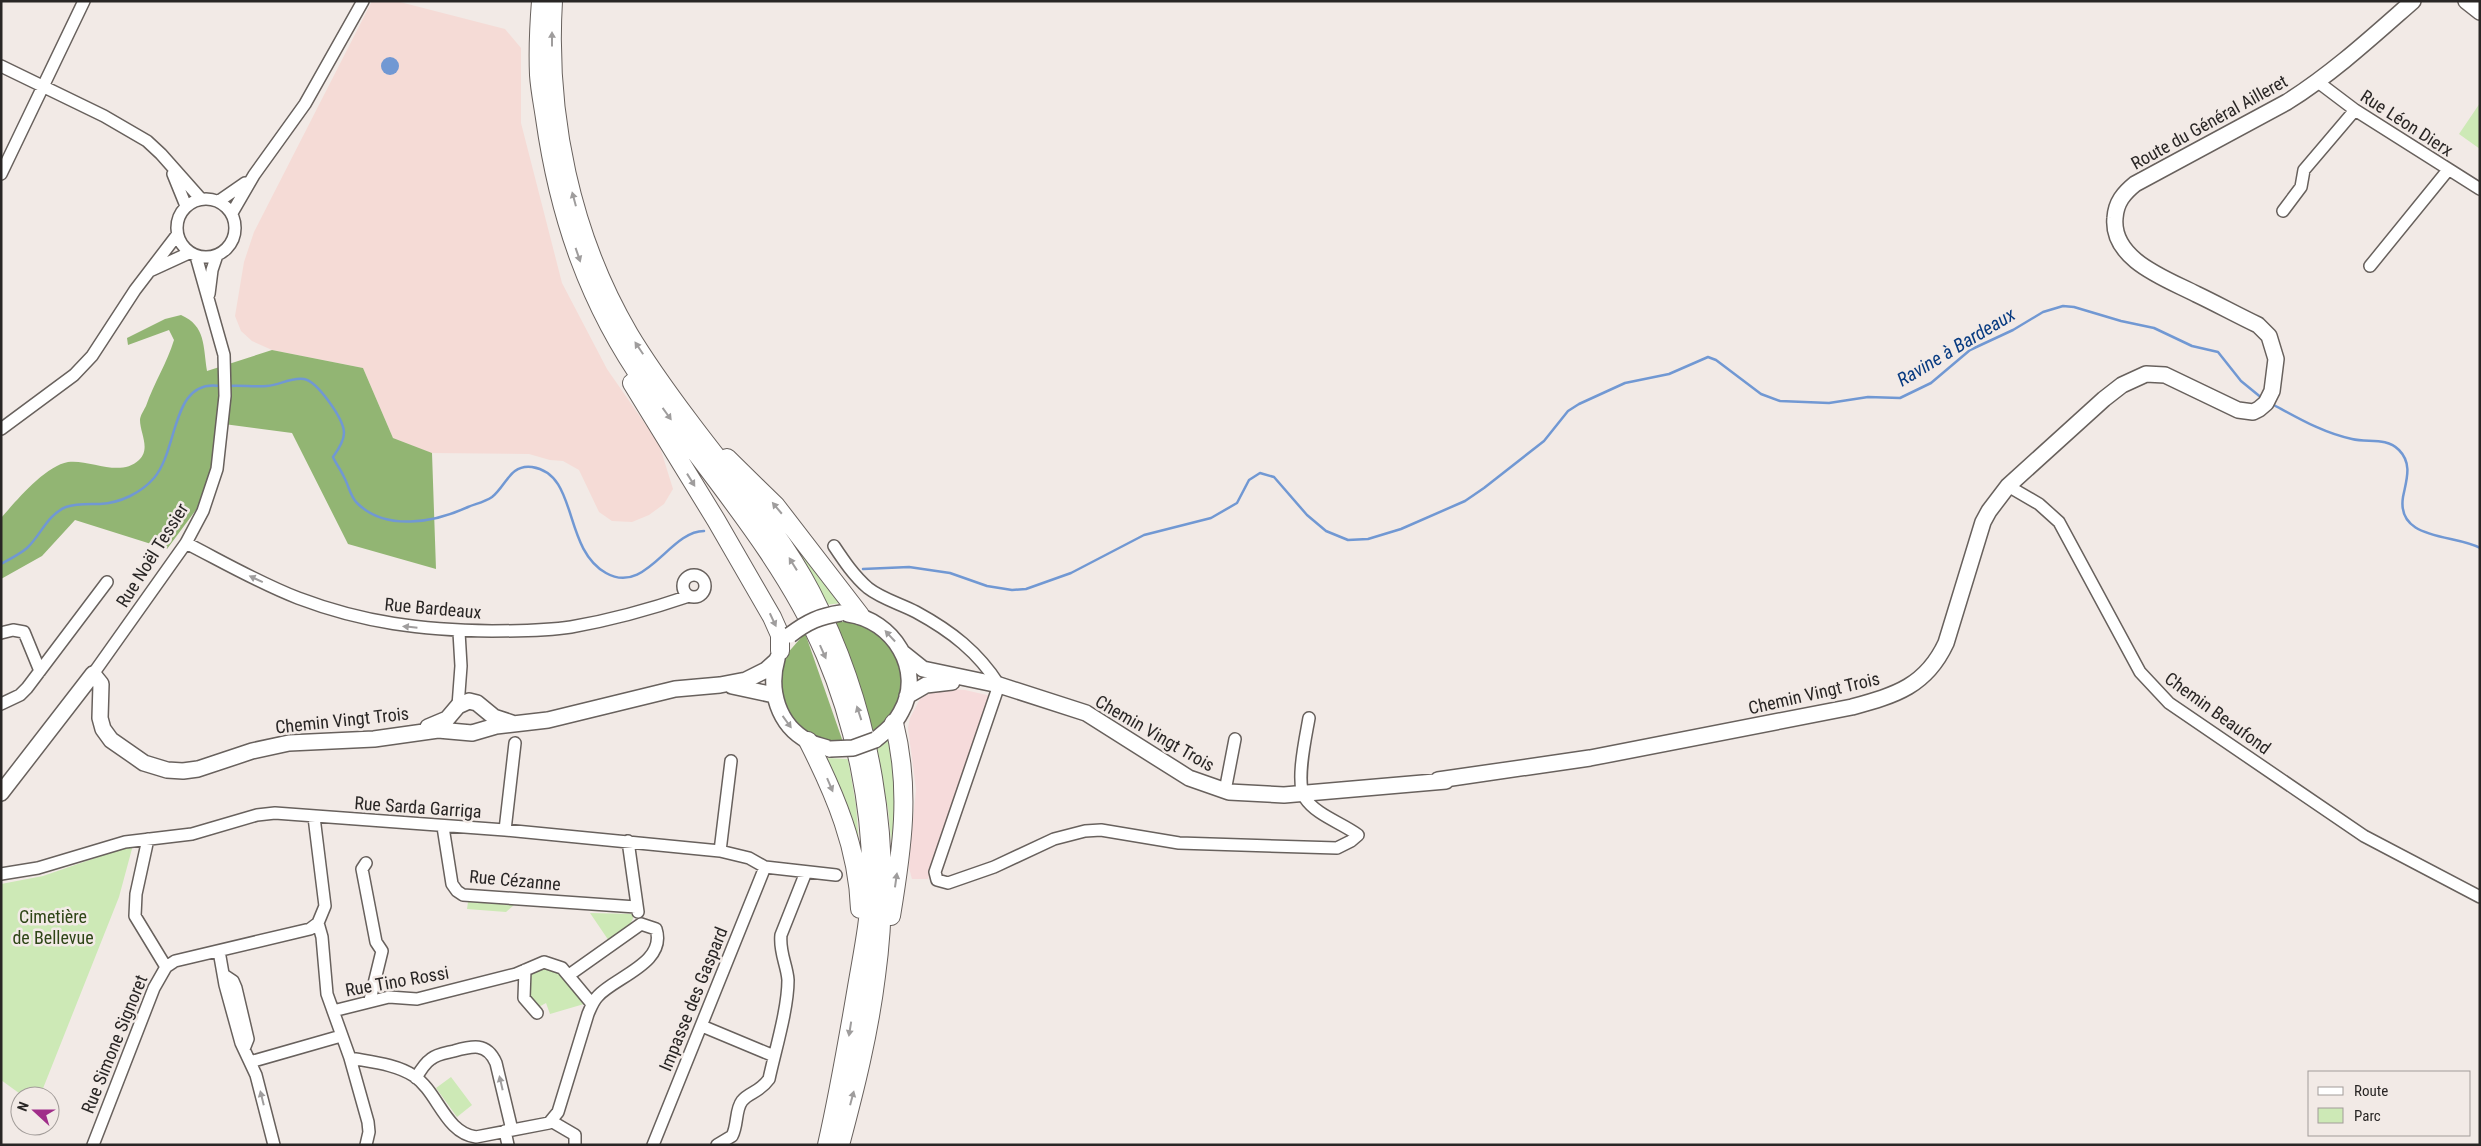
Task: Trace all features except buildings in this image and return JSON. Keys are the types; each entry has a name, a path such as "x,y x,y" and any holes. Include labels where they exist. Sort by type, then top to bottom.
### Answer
{"highway":[{"path":"541,1 539,76 552,164 565,219 582,268 603,314 645,384 762,543 796,598 825,654 845,713 860,770 868,822 871,880 869,916 842,1077 827,1145"},
{"path":"554,1 552,74 558,131 573,200 593,258 622,319 686,417 780,543 810,590 848,678 863,725 877,796 883,855 882,915 876,975 861,1066"},
{"path":"603,314 610,340 622,366 772,617 780,635 778,656"},
{"path":"686,417 776,506 860,616"},
{"path":"840,1145 861,1066 881,973 896,879 904,806 904,778 894,723"},
{"path":"808,741 830,784 850,839 857,868 862,931 858,981"}],"main road":[{"name":"Route du Général Ailleret","path":"2008,486 2104,399 2122,385 2146,374 2165,376 2238,410 2253,412 2266,403 2272,392 2276,359 2269,336 2258,325 2154,273 2136,260 2118,237 2114,226 2118,203 2125,192 2135,184 2287,102 2318,82 2413,1"},
{"path":"2466,1 2480,12"},
{"name":"Chemin Vingt Trois","path":"903,653 923,669 999,685 1086,713 1189,778 1225,790 1266,795 1302,793 1438,780 1590,758 1852,706 1894,694 1918,682 1933,667 1943,650 1983,522 2008,486"},
{"path":"841,613 860,616 878,624 892,636 903,653 909,682 907,696 894,723 875,740 853,748 830,749 808,741 792,730 781,714 774,695 773,678 778,656 790,636 805,623 822,615 841,613"},
{"name":"Chemin Vingt Trois","path":"93,674 101,684 100,718 106,735 128,754 144,763 167,770 198,769 252,751 289,743 374,739 420,731 452,730 472,734 480,730 513,723 548,720 675,689 720,685 746,680 766,670 778,656"},
{"name":"Rue Noël Tessier","path":"1,793 93,674"},
{"name":"Chemin Vingt Trois","path":"907,696 931,683 976,681"},
{"name":"Chemin Vingt Trois","path":"720,685 744,687 774,695"},
{"name":"Chemin Vingt Trois","path":"420,731 448,719 456,709 469,701 513,723"},
{"path":"480,730 486,720 481,707"},
{"path":"456,709 455,725 464,733"}],"street":[{"path":"1,174 84,1"},
{"path":"232,213 254,175 305,104 363,1"},
{"path":"1,66 122,125 147,141 200,198"},
{"name":"Rue Léon Dierx","path":"2318,82 2355,110 2480,189"},
{"path":"2283,210 2301,187 2304,170 2355,110"},
{"path":"171,167 186,206"},
{"path":"2370,266 2388,242 2395,238 2448,170"},
{"path":"220,201 254,175"},
{"path":"1,429 74,375 86,362 150,270 177,235 178,220 186,206 200,198 220,201 232,213 236,228 235,235 226,250 217,255 193,254 150,270"},
{"path":"177,235 193,254"},
{"name":"Rue Noël Tessier","path":"93,674 186,543 203,510 217,469 225,396 224,355 193,254"},
{"name":"Rue Noël Tessier","path":"208,298 212,270 217,255"},
{"name":"Chemin Beaufond","path":"2008,486 2039,504 2059,522 2140,672 2168,703 2364,836 2480,897"},
{"name":"Rue Bardeaux","path":"186,543 269,585 326,607 403,626 459,632 516,632 570,627 656,607 688,596"},
{"path":"834,546 852,571 869,589 916,612 960,640 984,661 999,685 935,872 937,880 942,883 948,883 994,867 1054,839 1085,831 1101,830 1179,843 1337,848 1358,835 1331,819 1306,799 1302,793 1302,767 1309,718"},
{"path":"1,704 20,695 107,582"},
{"path":"1,633 13,630 24,632 40,671"},
{"path":"456,709 461,666 459,632"},
{"path":"461,666 469,690 481,707"},
{"path":"1225,790 1234,739"},
{"path":"505,830 515,743"},
{"path":"720,851 730,761"},
{"name":"Rue Sarda Garriga","path":"1,874 38,868 125,842 192,834 257,815 291,813 314,817 505,830 720,851 749,858 765,866 836,875"},
{"path":"314,817 326,906 318,923 322,937 327,994 350,1058 368,1122 369,1132 366,1145"},
{"name":"Rue Cézanne","path":"443,827 452,884 460,894 636,907"},
{"path":"148,838 136,894 135,916 166,967"},
{"path":"552,1121 558,1112 592,1004 601,993 651,956 658,935 656,930 642,924 636,907 628,841"},
{"path":"366,863 362,869 376,942 382,951 370,1000"},
{"name":"Impasse des Gaspard","path":"653,1145 765,866"},
{"path":"717,1145 732,1136 740,1103 746,1097 760,1090 769,1079 787,989 787,972 780,944 781,935 806,872"},
{"name":"Rue Simone Signoret","path":"93,1145 143,1014 166,967 175,961 310,929 318,923"},
{"path":"570,975 642,924"},
{"path":"219,951 225,986 244,1049 256,1075 274,1145"},
{"name":"Rue Tino Rossi","path":"333,1011 370,1000 389,997 417,999 525,970 544,962 562,968 570,975 592,1004"},
{"path":"525,970 524,998 537,1013"},
{"path":"702,1026 774,1056"},
{"path":"250,1062 341,1036"},
{"path":"416,1078 430,1060 436,1056 475,1046 484,1048 492,1054 496,1063 509,1131 508,1145"},
{"path":"350,1058 398,1068 416,1078 463,1133 476,1137 552,1121 571,1131 576,1140 575,1145"}],"shaded area":[{"path":"372,1 396,1 505,29 521,48 521,123 562,283 607,369 659,444 673,489 664,504 649,515 632,522 612,521 599,512 579,470 563,461 550,460 529,454 431,453 393,438 363,368 272,350 252,341 241,331 235,316 244,262 254,232"},
{"path":"939,688 965,690 991,696 928,879 912,879 909,868 916,789 908,728 910,718 920,699"}],"green space":[{"path":"2480,103 2480,149 2459,134"},
{"path":"181,315 195,325 199,331 204,345 207,371 272,350 363,368 393,438 432,453 436,569 348,544 292,433 224,424 210,491 167,549 75,520 42,556 1,579 1,518 41,477 59,465 68,462 114,468 131,465 142,456 145,446 140,418 174,340 169,330 128,345 127,338 165,319"},
{"path":"753,493 796,536 841,603 825,605"},
{"path":"853,621 875,631 889,642 896,655 901,673 901,692 897,710 890,719 873,732 857,678 833,622"},
{"path":"805,633 843,742 822,741 804,730 786,710 779,683 786,655"},
{"path":"889,740 898,776 893,869 888,869 889,851 892,850 888,809 876,750"},
{"path":"826,758 848,759 856,805 860,857"},
{"name":"Cimetière de Bellevue","path":"133,845 119,897 44,1086 10,1087 1,1080 1,884 43,876"},
{"path":"468,902 514,905 506,912 467,909"},
{"path":"590,913 634,914 628,927 609,941"},
{"path":"552,967 560,970 584,1004 550,1014 546,1003 537,1008 527,995 530,972"},
{"path":"451,1077 472,1105 457,1117 436,1088"}],"water":[{"path":"390,57 396,60 399,66 396,72 390,75 384,72 381,66 384,60"}],"waterway":[{"name":"Ravine à Bardeaux","path":"863,569 909,567 950,573 987,586 1012,590 1026,589 1071,573 1144,535 1211,518 1237,503 1249,480 1260,473 1274,477 1307,515 1326,531 1348,540 1368,539 1401,529 1465,501 1544,441 1568,411 1625,383 1669,374 1708,357 1716,360 1761,394 1780,401 1829,403 1868,397 1900,398 1931,383 1970,350 2013,330 2043,312 2063,306 2074,307 2121,321 2154,328 2192,346 2218,352 2241,381 2263,399"},
{"name":"Ravine à Bardeaux","path":"228,386 267,386 299,379 309,381 316,386 335,410 343,427 343,439 333,457 357,503 369,512 382,518 411,522 441,517 489,499 513,472 525,467 532,467 547,473 557,483 582,547 592,562 606,573 620,578 633,576 645,570 691,534 704,531"},
{"name":"Ravine à Bardeaux","path":"1,564 27,548 49,520 66,507 79,504 115,502 143,488 154,478 162,465 184,404 193,393 204,386 220,386"},
{"name":"Ravine à Bardeaux","path":"2272,404 2331,433 2358,440 2388,443 2394,446 2406,461 2407,479 2403,497 2403,511 2409,522 2418,529 2430,534 2480,548"}]}
